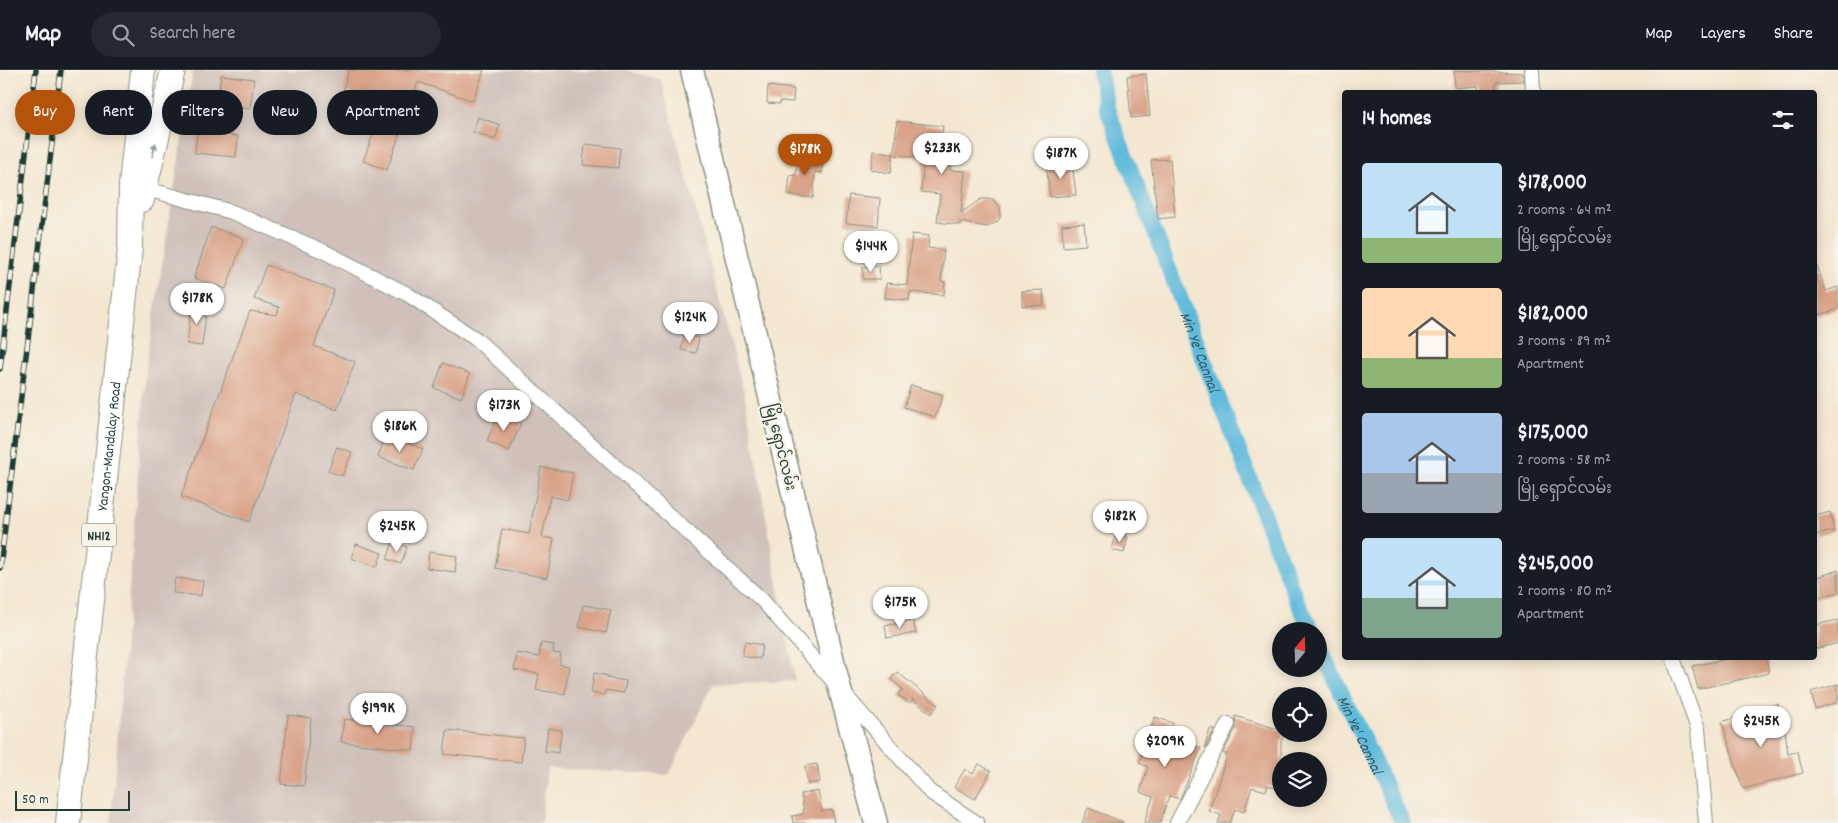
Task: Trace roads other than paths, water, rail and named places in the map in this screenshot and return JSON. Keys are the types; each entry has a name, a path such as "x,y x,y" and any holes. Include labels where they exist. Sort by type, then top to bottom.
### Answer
{"highway":[{"name":"NH12","path":"138,187 143,70"},
{"name":"NH12","path":"138,187 173,70"},
{"name":"Yangon-Mandalay Road","path":"68,823 138,187"}],"main road":[{"name":"မြို့ရှောင်လမ်း","path":"692,70 839,686 876,823"}],"street":[{"path":"1532,70 1533,90"},
{"path":"138,187 232,212 323,252 407,294 476,339 762,600 930,792 977,823"},
{"path":"1675,660 1698,729 1706,823"},
{"path":"1177,823 1228,724"}],"waterway":[{"name":"Min Ye' Cannal","path":"1099,70 1107,108 1296,599 1308,622"},
{"name":"Min Ye' Cannal","path":"1328,665 1403,823"}],"railway":[{"path":"0,369 36,70"},
{"path":"0,568 61,70"}]}
